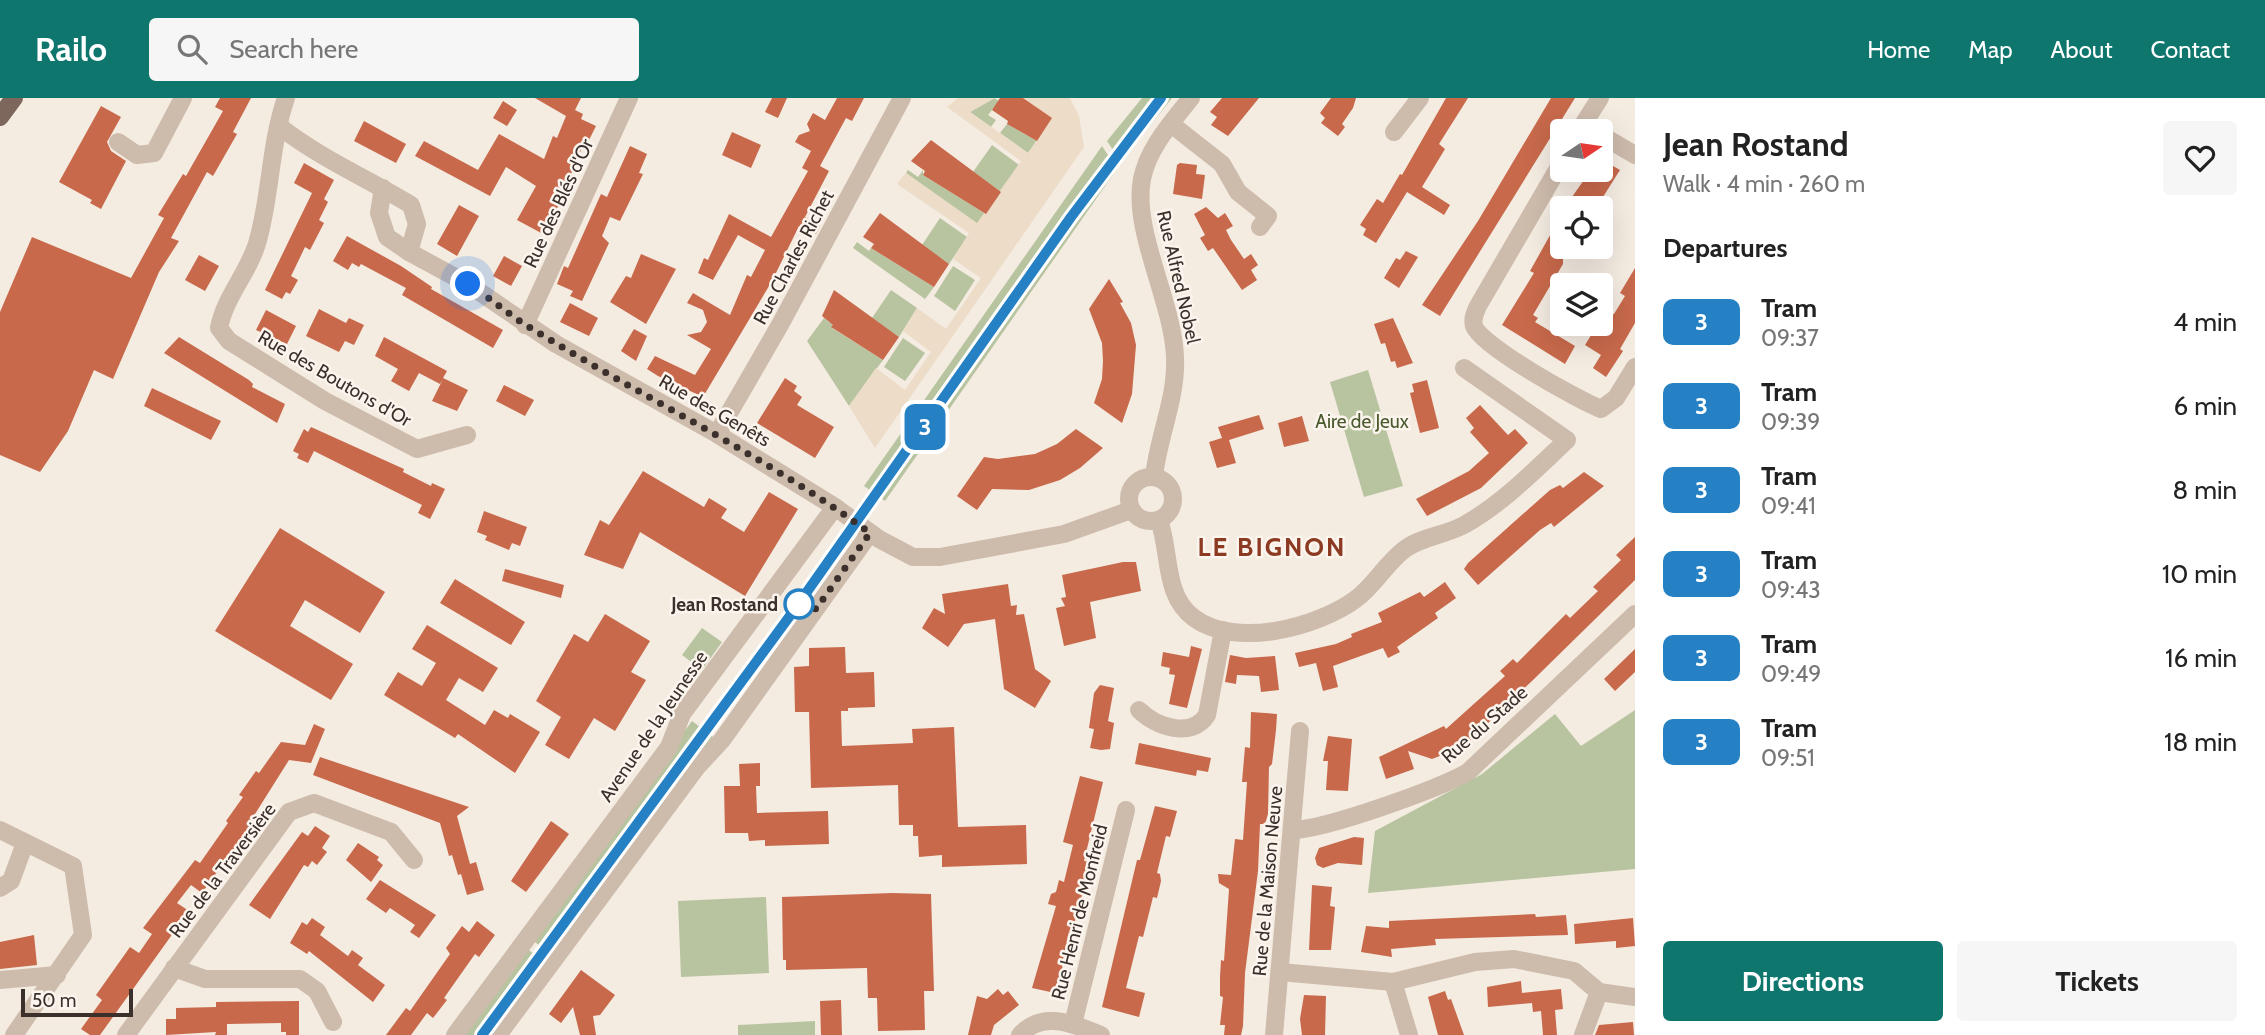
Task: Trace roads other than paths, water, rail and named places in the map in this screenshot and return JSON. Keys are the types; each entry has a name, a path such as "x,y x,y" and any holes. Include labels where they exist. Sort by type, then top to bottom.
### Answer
{"main road":[{"path":"0,117 13,98"}],"street":[{"path":"118,142 137,155 154,153 183,98"},
{"name":"Rue des Boutons d'Or","path":"286,98 258,240 222,313 219,328 229,341 325,401 417,449 467,435"},
{"name":"Rue des Blés d'Or","path":"525,325 629,98"},
{"name":"Rue Charles Richet","path":"717,434 781,323 902,98"},
{"name":"Rue Alfred Nobel","path":"1154,477 1171,400 1175,357 1170,320 1140,203 1142,179 1153,150 1191,98"},
{"path":"1394,132 1420,98"},
{"path":"1591,119 1600,98"},
{"path":"1171,124 1222,164 1238,192 1268,217"},
{"path":"279,125 294,138 411,205 417,224 410,252"},
{"path":"1614,143 1635,155"},
{"path":"1550,182 1478,306 1473,316 1474,327 1486,343 1578,400 1601,409 1615,398 1635,367"},
{"name":"Rue des Genêts","path":"383,188 379,214 387,237 468,284 525,325 717,434 835,507 874,536"},
{"path":"1160,520 1171,581 1178,601 1195,619 1223,630 1282,630 1332,613 1357,598 1406,548 1461,527 1486,512 1567,440 1464,368"},
{"path":"1154,477 1167,484 1173,496 1170,510 1160,520 1147,522 1131,510 1130,490 1140,480 1154,477"},
{"name":"Avenue de la Jeunesse","path":"455,1035 669,747 682,714 835,507"},
{"path":"498,1035 697,767 722,740 874,536 913,558 940,557 1064,534 1131,510"},
{"name":"Rue du Stade","path":"1293,830 1305,830 1355,814 1450,782 1468,772 1635,614"},
{"path":"1139,710 1152,723 1190,729 1201,725 1207,715 1223,630"},
{"name":"Rue de la Maison Neuve","path":"1274,1035 1300,731"},
{"name":"Rue de la Traversière","path":"126,1035 289,812 301,805 324,806 391,832 414,860"},
{"name":"Rue Henri de Monfreid","path":"1073,1024 1126,810"},
{"path":"0,830 73,866 83,935 14,1035"},
{"path":"0,888 11,881 25,843"},
{"path":"1280,972 1393,982 1475,962 1514,959 1573,971 1599,992 1635,997"},
{"path":"174,968 205,979 300,979 317,991 333,1022"},
{"path":"0,980 57,975"},
{"path":"1393,982 1409,1035"},
{"path":"1583,1035 1599,992"},
{"path":"1020,1035 1034,1024 1051,1020 1073,1024 1101,1035"}],"tram line":[{"path":"482,1035 792,613 1071,217 1161,98"},
{"name":"3","path":"482,1035 792,613 901,462 1071,217 1161,98"}],"place":[{"name":"Jean Rostand","path":"799,604"}],"district":[{"name":"LE BIGNON","path":"1272,547"}],"park label":[{"name":"Aire de Jeux","path":"1362,421"}]}
